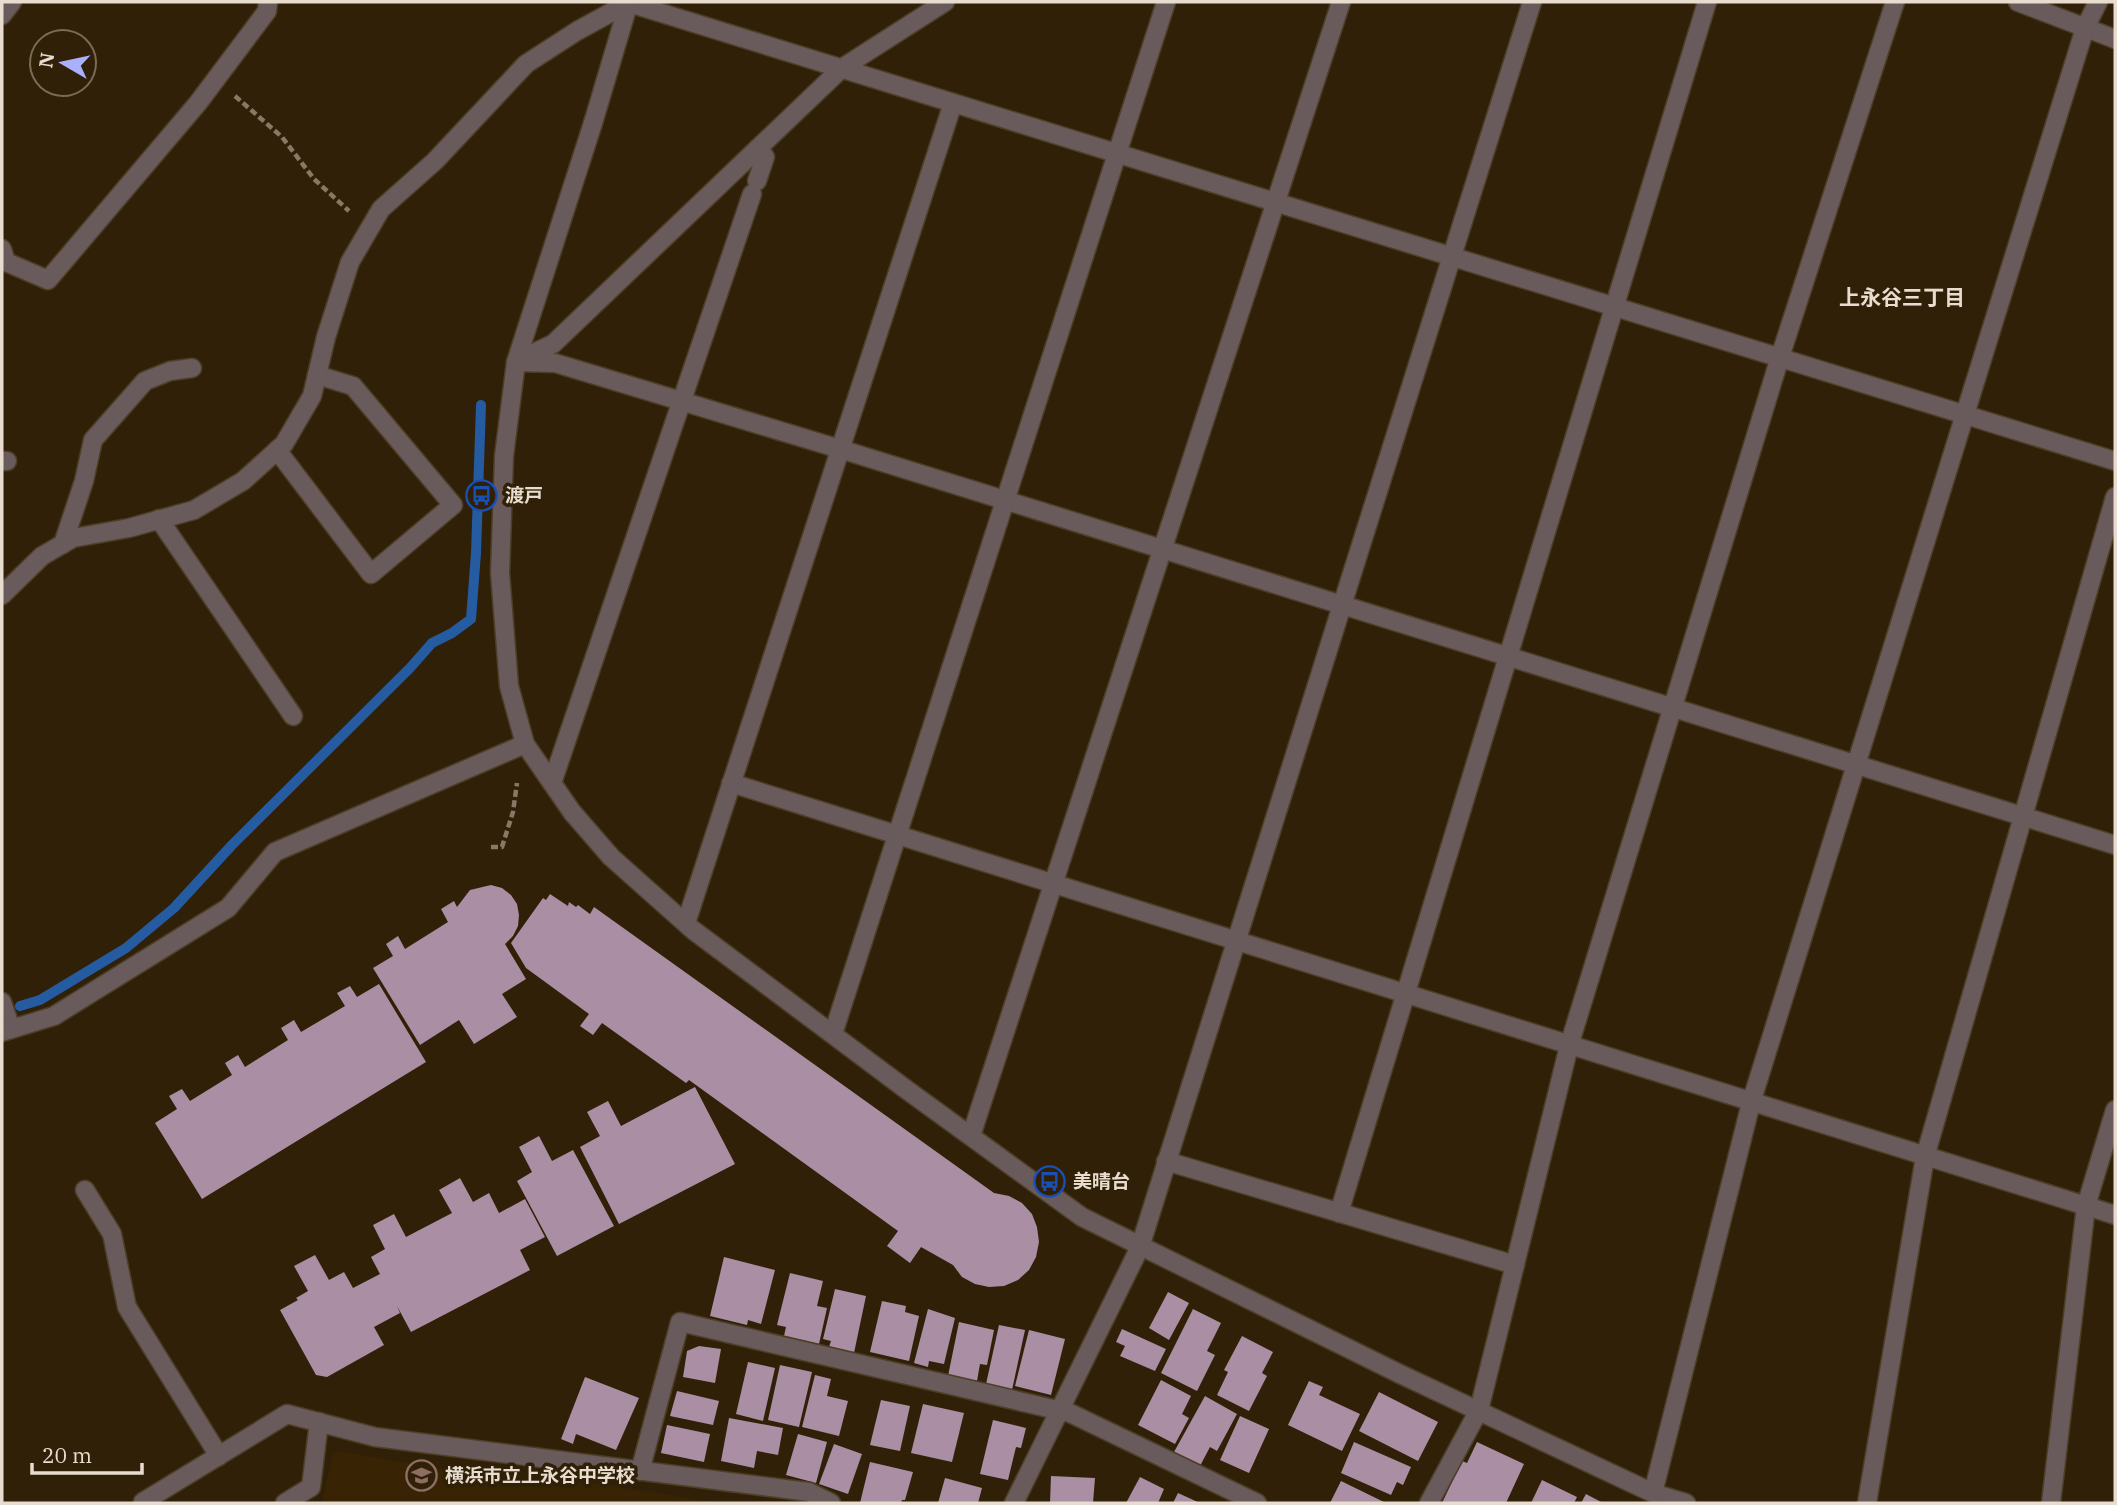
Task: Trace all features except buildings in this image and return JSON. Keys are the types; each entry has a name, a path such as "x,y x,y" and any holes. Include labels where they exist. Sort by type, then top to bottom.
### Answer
{"street":[{"path":"2,15 12,2"},
{"path":"2,249 6,262 48,280 189,114 267,11 268,2"},
{"path":"629,2 516,362 504,456 500,573 509,686 525,744 572,812 611,857 686,923 1082,1217 1653,1493 1686,1503"},
{"path":"2,595 42,556 73,538 194,510 243,481 284,444 312,396 326,337 350,262 381,209 435,161 526,64 629,2 2115,461"},
{"path":"516,362 553,344 842,68 945,2"},
{"path":"832,1034 1166,2"},
{"path":"971,1136 1341,2"},
{"path":"1014,1503 1140,1247 1532,2"},
{"path":"1339,1213 1707,2"},
{"path":"1429,1503 1479,1410 1569,1046 1780,357 1895,2"},
{"path":"2018,2 2115,39"},
{"path":"1653,1493 1751,1103 1963,415 2085,28 2098,2"},
{"path":"686,923 953,103"},
{"path":"552,783 765,157 758,148"},
{"path":"516,362 555,363 840,449 2115,845"},
{"path":"63,544 84,481 93,440 145,381 170,371 192,368"},
{"path":"276,450 371,574 453,506 353,386 317,375"},
{"path":"1867,1503 1925,1157 2115,498"},
{"path":"159,519 293,716"},
{"path":"2,1002 6,1030 54,1016 228,908 275,852 525,744"},
{"path":"731,783 2115,1216"},
{"path":"2051,1503 2086,1206 2115,1110"},
{"path":"1166,1161 1515,1265"},
{"path":"85,1190 112,1234 127,1307 219,1456"},
{"path":"640,1471 680,1322 1070,1413 1257,1503"},
{"path":"143,1502 287,1414 375,1437 809,1492 831,1503"},
{"path":"285,1503 311,1487 319,1422"}],"path":[{"path":"216,79 282,137 314,179 335,199"},
{"path":"491,847 502,847 513,812 517,787"}],"shaded area":[{"name":"横浜市立上永谷中学校","path":"339,1451 430,1467 600,1484 718,1503 322,1503 332,1456"}],"waterway":[{"path":"20,1006 40,1000 126,948 174,908 232,845 432,643 471,619 481,405"}],"place":[{"name":"渡戸","path":"482,495"},
{"name":"美晴台","path":"1050,1181"},
{"name":"横浜市立上永谷中学校","path":"422,1475"}],"district":[{"name":"上永谷三丁目","path":"1902,298"}]}
